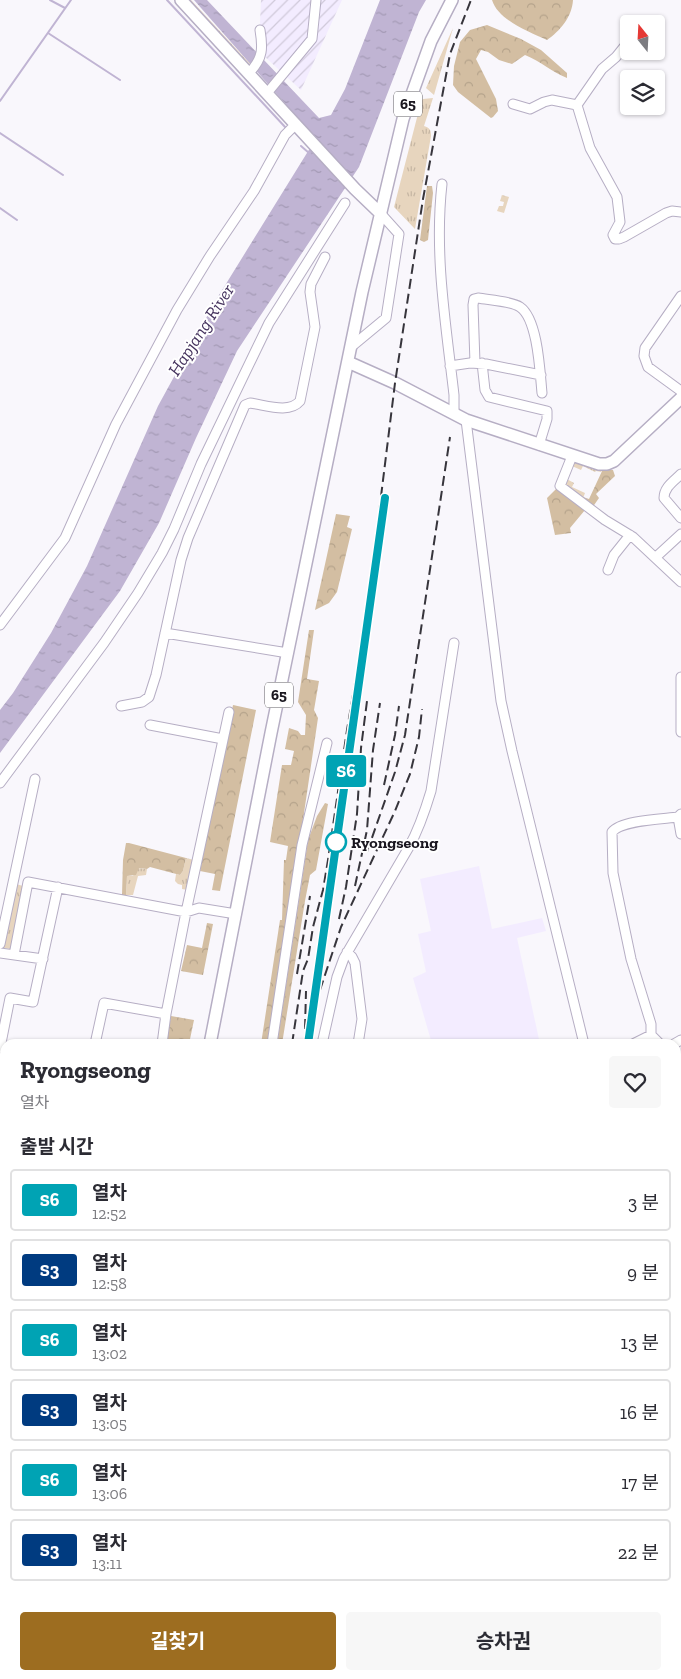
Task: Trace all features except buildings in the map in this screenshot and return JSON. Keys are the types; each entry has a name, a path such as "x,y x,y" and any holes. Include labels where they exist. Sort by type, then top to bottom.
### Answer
{"main road":[{"path":"181,0 251,71 297,125 381,214"},
{"name":"65","path":"211,1039 351,347 403,119 431,41 452,0"},
{"path":"348,362 395,383 466,420 599,464 607,464 614,461 681,398"}],"street":[{"path":"269,91 312,39 316,0"},
{"path":"251,71 262,54 260,30"},
{"path":"577,105 602,69 620,52"},
{"path":"514,104 530,109 552,100 577,105"},
{"path":"577,105 590,148 617,197 620,222 613,235 615,239 624,237 666,213 681,212"},
{"path":"0,625 65,538 120,417 177,310 215,248 254,191 285,135 297,125"},
{"path":"442,184 438,243 454,414"},
{"path":"0,783 104,643 162,553 205,456 268,323 345,204"},
{"path":"351,347 386,318 400,234 381,214"},
{"path":"121,706 142,702 149,697 156,675 181,560 188,538 245,405 250,403 286,408 295,406 300,401 315,327 310,292 311,284 324,257"},
{"path":"681,296 645,348 644,356 648,366 681,391"},
{"path":"539,445 547,419 547,411 489,398 485,390 478,363 474,299 478,298 518,306 523,309 537,345 540,359 542,393"},
{"path":"450,366 478,363 540,375"},
{"path":"466,420 501,701 521,808 580,1039"},
{"path":"572,456 560,486 604,520 630,535 681,582"},
{"path":"681,474 666,488 664,498 681,518"},
{"path":"656,557 681,534"},
{"path":"608,570 614,555 630,535"},
{"path":"165,633 288,653"},
{"path":"323,1039 337,978 347,952 418,830 431,791 454,643"},
{"path":"681,677 681,732"},
{"path":"163,1039 186,912 229,712"},
{"path":"150,725 223,739"},
{"path":"273,1039 302,845 327,743"},
{"path":"0,944 35,779"},
{"path":"655,1039 651,1035 651,1024 633,966 613,874 612,832 616,827 626,824 680,815 681,834"},
{"path":"14,879 186,912 199,908 236,914"},
{"path":"14,955 28,882"},
{"path":"2,1039 10,998 33,1002 58,887"},
{"path":"347,952 355,964 362,1008 359,1039"},
{"path":"0,953 43,959"},
{"path":"96,1039 104,1003 166,1014"},
{"path":"643,1039 651,1035"}],"shaded area":[{"path":"261,0 342,0 301,90 264,56 260,23"},
{"path":"479,866 492,929 542,918 546,931 517,938 539,1039 431,1039 413,978 426,972 418,934 431,931 420,879"}],"green space":[{"path":"187,0 191,0 252,66 249,67"},
{"path":"492,0 573,0 568,18 547,40 507,19 495,7"},
{"path":"487,25 521,39 541,50 567,73 567,78 525,55 512,64 499,60 488,52 481,50 476,59 496,99 498,111 491,118 458,92 453,85 454,66 460,42 470,30"},
{"path":"453,28 434,95 426,88"},
{"path":"433,98 424,126 430,130 431,136 415,229 394,207 421,102 423,99"},
{"path":"427,186 432,186 433,193 428,240 424,242 420,240"},
{"path":"502,195 509,197 504,213 497,211 499,206 503,206 504,202 500,201"},
{"path":"574,461 603,469 601,472 595,472 583,466 581,470 572,466"},
{"path":"603,469 613,470 615,476 596,494 599,498 592,508 582,501 583,497 589,499"},
{"path":"565,478 574,483 572,487 585,493 582,501 562,484"},
{"path":"558,487 585,510 570,528 571,533 555,535 547,498"},
{"path":"336,514 350,516 347,527 352,529 337,592 329,603 315,610"},
{"path":"309,630 314,630 307,679 319,681 314,710 318,718 271,1039 262,1039 280,920 282,920 284,860 286,860 288,846 270,842 282,765 291,765 294,751 285,749 289,728 298,731 301,735 305,735 306,715 298,702"},
{"path":"233,705 256,710 220,891 212,890 215,874 200,871"},
{"path":"325,803 328,804 316,870 310,875 283,1039 278,1039 308,840 317,816"},
{"path":"126,843 186,858 183,871 180,875 150,867 147,869 139,868 136,875 127,876 126,895 122,895 123,860"},
{"path":"186,858 194,860 188,890 182,889 182,885 175,881 176,874 180,875 183,871"},
{"path":"138,868 147,869 146,875 138,876 133,895 126,895 127,876 133,876"},
{"path":"16,884 23,886 11,949 3,948"},
{"path":"207,923 213,924 203,975 181,971 187,945 202,948"},
{"path":"171,1016 194,1020 190,1039 167,1039"}],"water":[{"name":"Hapjang River","path":"194,0 207,0 319,118 331,115 345,89 380,0 426,0 419,12 359,167 237,351 159,523 120,591 0,753 0,710 51,633 87,566 158,406 216,300 315,140 312,134"}],"waterway":[{"path":"50,0 65,8"},
{"path":"0,101 71,0"},
{"path":"167,0 286,128"},
{"path":"48,33 120,80"},
{"path":"0,133 63,175"},
{"path":"301,146 309,153"},
{"path":"0,208 17,220"}],"railway":[{"path":"293,1039 303,971 308,959 313,927 323,890 366,618 395,383 423,199 450,54 471,0"},
{"path":"367,852 395,772 405,735 450,437"},
{"path":"339,919 357,814 361,748 367,701"},
{"path":"355,886 367,830 373,750 380,703"},
{"path":"384,785 399,706"},
{"path":"320,990 341,927 395,811 410,774 419,737 422,709"},
{"path":"312,1023 328,894"},
{"path":"297,974 310,896"},
{"path":"305,1029 306,991"},
{"path":"309,1039 313,1017"}],"train":[{"name":"S6","path":"309,1039 385,498"}],"place":[{"name":"Ryongseong","path":"336,842"}]}
